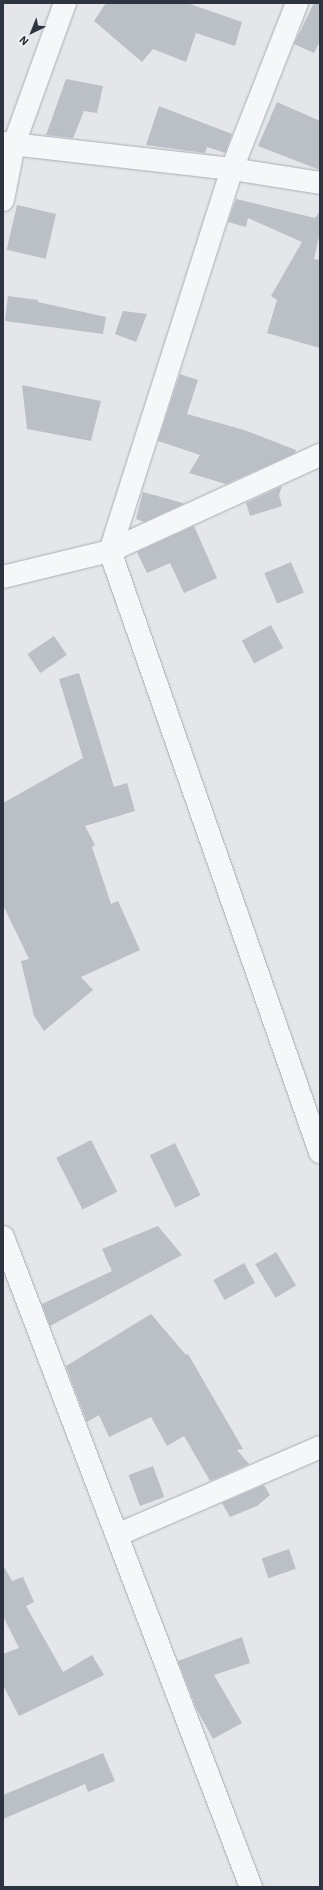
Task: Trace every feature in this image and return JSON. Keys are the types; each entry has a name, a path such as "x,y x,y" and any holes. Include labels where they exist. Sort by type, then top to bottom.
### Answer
{"street":[{"path":"3,200 8,144 65,3"},
{"path":"297,3 232,169 110,551 320,1152"},
{"path":"8,144 232,169 320,183"},
{"path":"3,577 110,551 320,454"},
{"path":"3,1236 251,1887"},
{"path":"117,1535 320,1447"}],"building":[{"path":"106,3 187,3 242,22 235,46 196,33 186,62 153,49 142,62 94,21"},
{"path":"314,3 320,3 320,41 314,53 294,44"},
{"path":"66,79 103,86 97,113 84,111 73,138 46,135"},
{"path":"277,102 320,121 320,170 258,146"},
{"path":"159,106 232,134 225,153 207,147 205,153 146,145"},
{"path":"236,199 315,218 320,211 320,232 314,259 320,260 320,348 267,333 277,300 271,296 302,242 248,218 246,227 228,222"},
{"path":"17,205 56,214 46,259 7,250"},
{"path":"8,296 38,300 38,302 106,317 103,334 5,321"},
{"path":"123,311 147,314 136,342 115,334"},
{"path":"180,374 198,380 187,414 244,430 296,450 295,453 226,484 189,473 200,455 158,441"},
{"path":"22,385 101,401 91,441 27,429"},
{"path":"282,486 279,495 282,506 250,516 246,503"},
{"path":"143,492 183,504 144,522 136,519"},
{"path":"194,526 217,578 184,593 170,563 147,573 137,552"},
{"path":"291,562 304,592 277,604 264,573"},
{"path":"271,625 283,648 254,663 242,640"},
{"path":"54,636 67,655 40,673 27,654"},
{"path":"79,673 114,787 127,783 135,811 85,826 95,845 92,847 111,904 118,901 140,950 81,977 93,990 44,1031 34,1016 21,961 29,959 3,905 3,803 83,758 59,679"},
{"path":"91,1140 117,1192 83,1209 56,1158"},
{"path":"175,1143 200,1195 175,1207 150,1155"},
{"path":"158,1226 182,1255 50,1326 42,1304 112,1271 102,1249"},
{"path":"276,1252 296,1285 276,1298 255,1264"},
{"path":"244,1263 255,1283 225,1300 213,1280"},
{"path":"151,1314 186,1355 188,1354 243,1449 237,1450 249,1464 210,1481 184,1436 167,1446 151,1417 109,1437 99,1415 87,1422 66,1366"},
{"path":"153,1466 164,1497 140,1506 129,1475"},
{"path":"264,1485 270,1495 257,1506 230,1517 222,1503"},
{"path":"289,1549 296,1569 268,1578 262,1558"},
{"path":"3,1565 12,1581 23,1577 34,1602 26,1606 63,1672 92,1655 104,1675 19,1716 3,1685 3,1654 19,1648 3,1616"},
{"path":"242,1637 250,1663 214,1675 242,1723 213,1739 197,1710 178,1661"},
{"path":"103,1753 115,1781 88,1792 85,1784 3,1819 3,1795"}]}
